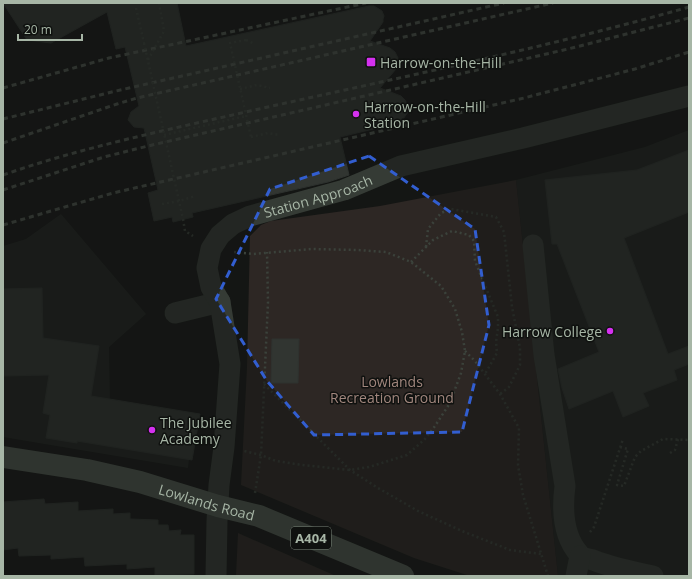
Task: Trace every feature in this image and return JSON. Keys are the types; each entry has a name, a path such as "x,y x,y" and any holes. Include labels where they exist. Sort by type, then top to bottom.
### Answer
{"main road":[{"name":"Lowlands Road","path":"3,458 87,470 140,482 218,506 259,516 403,576"}],"street":[{"name":"Station Approach","path":"216,576 218,506 230,364 220,302 211,287 207,268 211,249 220,235 233,224 250,216 270,209 344,190 401,166 523,138 689,96"},
{"path":"533,244 544,354 565,486 564,521 570,540 577,551 615,568 653,576"},
{"path":"175,313 220,302"},
{"path":"576,576 577,551"}],"path":[{"path":"147,60 164,31 159,3"},
{"path":"136,8 186,231 211,249 253,254 312,249 386,252 411,262 440,286 455,309 462,332 465,351 461,373 450,403 435,426 407,455 369,467 350,470 276,461 261,455"},
{"path":"255,44 246,40 230,43 251,137 268,133 279,135"},
{"path":"240,89 257,85 270,88"},
{"path":"164,134 246,116"},
{"path":"162,204 195,196"},
{"path":"426,247 428,229 441,213 451,209 496,217 500,222 504,232 512,307 520,348 520,365 509,387 500,394"},
{"path":"411,262 433,240 452,231 469,234 474,242 475,261 498,317 496,342 497,353 485,374"},
{"path":"255,494 261,455 268,302 267,252"},
{"path":"465,351 475,361 500,394 519,428 518,465 523,495 548,576"},
{"path":"264,384 350,470 378,488 418,511 462,531 510,550 541,554"},
{"path":"577,551 594,527 623,439"},
{"path":"620,447 628,449 617,485 624,486 635,458 641,451 663,439 689,440"},
{"path":"670,453 675,450 678,439"}],"highlighted area":[{"path":"369,156 475,229 489,325 462,432 314,435 267,381 216,299 270,189"}],"shaded area":[{"name":"Harrow College","path":"689,130 689,576 558,576 516,180 645,147"},
{"path":"61,214 146,314 109,347 110,403 193,420 188,468 3,437 3,246 26,239"}],"green space":[{"name":"Lowlands Recreation Ground","path":"516,180 558,576 470,576 414,558 241,485 247,367 250,236 261,225 271,221 380,206"},
{"path":"238,533 336,576 236,576"}],"building":[{"name":"Harrow-on-the-Hill Station","path":"3,3 177,3 186,46 374,6 382,11 384,16 383,22 370,41 390,48 395,52 398,58 396,69 380,88 401,96 408,105 408,112 401,122 340,137 349,175 328,182 192,213 193,217 173,222 172,217 154,221 148,193 158,190 144,128 134,127 128,120 131,112 139,106 125,47 116,49 107,12 51,43 27,40"},
{"path":"689,150 689,212 624,238 668,354 689,346 689,364 674,370 677,380 643,393 649,406 623,417 613,391 569,409 558,369 599,352 557,244 552,244 545,180 637,170"},
{"path":"42,288 43,338 99,346 91,396 200,414 192,460 77,441 77,443 46,438 50,415 43,413 49,375 3,376 3,289"},
{"path":"272,339 299,339 298,383 271,383"},
{"path":"44,499 45,504 78,502 78,511 113,509 113,514 130,513 130,519 158,520 158,525 168,525 169,531 181,530 180,535 194,535 194,574 155,575 155,567 127,569 127,564 85,566 84,557 51,559 51,555 19,556 18,548 3,550 3,502"}],"railway":[{"path":"3,88 109,58 366,3"},
{"path":"3,119 116,91 504,3"},
{"path":"3,143 137,98 553,3"},
{"path":"3,175 94,147 526,49 689,7"},
{"path":"3,190 104,157 568,49 689,18"},
{"path":"3,225 113,193 524,98 635,69 689,52"}],"place":[{"name":"Harrow-on-the-Hill","path":"371,62"},
{"name":"Harrow-on-the-Hill Station","path":"356,114"},
{"name":"Harrow College","path":"610,331"},
{"name":"The Jubilee Academy","path":"152,430"}]}
